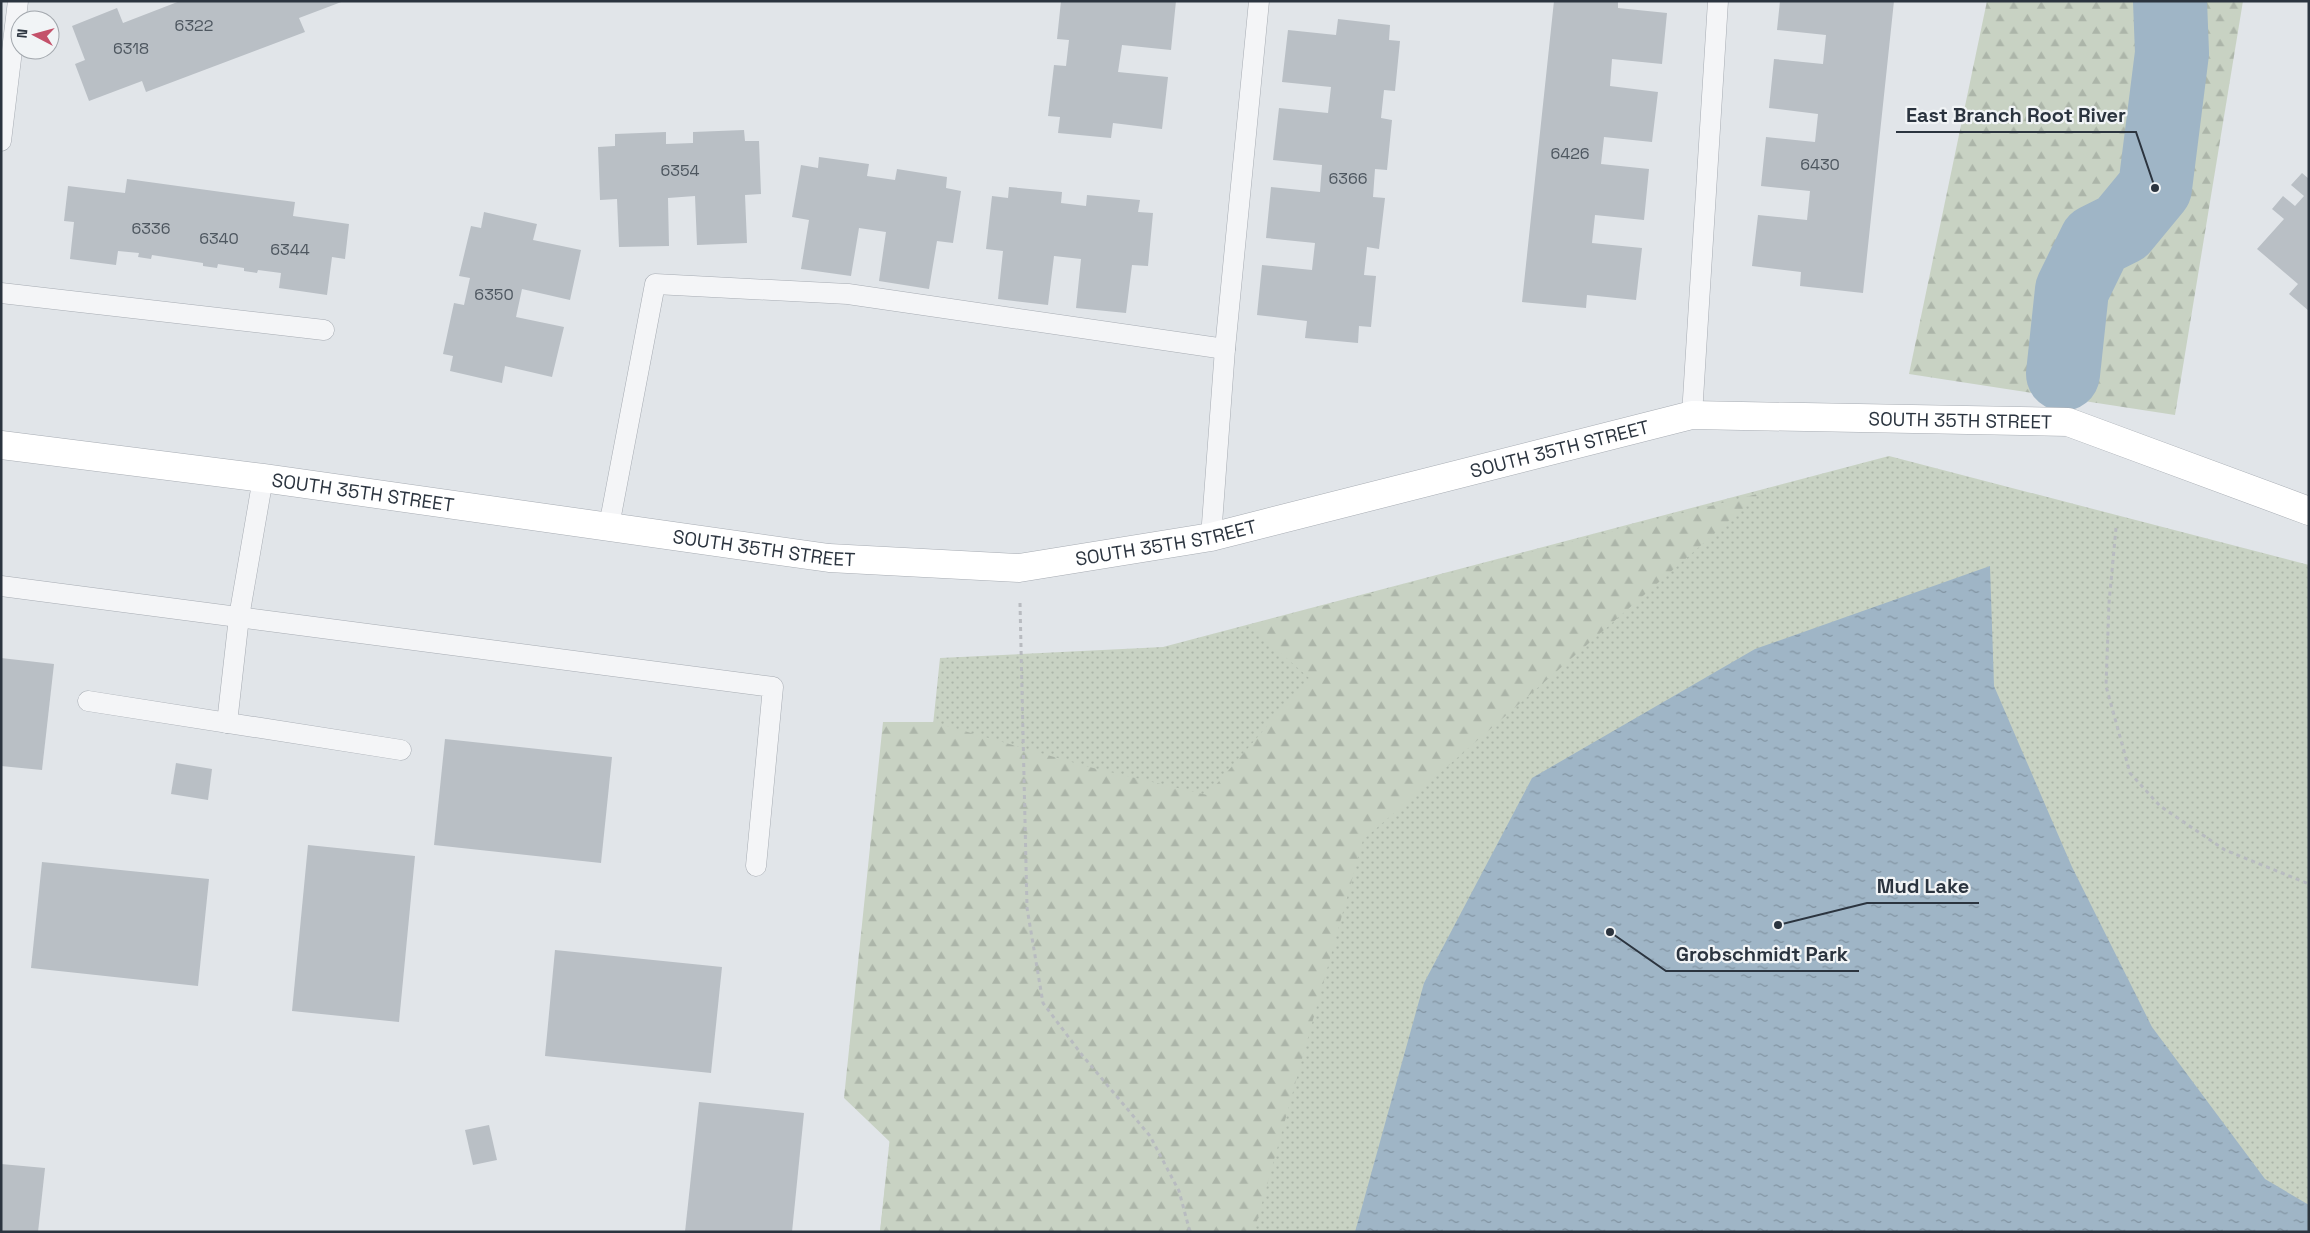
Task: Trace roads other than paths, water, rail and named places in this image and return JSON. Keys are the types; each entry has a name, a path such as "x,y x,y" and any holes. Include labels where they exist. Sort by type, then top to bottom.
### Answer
{"street":[{"name":"SOUTH 35TH STREET","path":"1,445 262,478 829,558 1020,568 1210,537 1692,414 2068,422 2309,511"}],"lane":[{"path":"1,141 18,1"},
{"path":"1210,537 1225,349 1259,1"},
{"path":"1692,414 1718,1"},
{"path":"609,526 655,284 848,294 1225,349"},
{"path":"1,294 324,330"},
{"path":"226,723 239,617 262,478"},
{"path":"1,586 772,687 756,866"},
{"path":"88,701 401,750"}],"water":[{"path":"1990,566 1994,686 2072,867 2152,1027 2265,1179 2309,1205 2309,1232 1355,1232 1424,983 1532,778 1755,649"}],"waterway":[{"path":"2063,374 2072,290 2096,241 2122,228 2155,188 2172,53 2170,1"}],"place":[{"name":"East Branch Root River","path":"2155,188"},
{"name":"Mud Lake","path":"1778,925"},
{"name":"Grobschmidt Park","path":"1610,932"}]}
